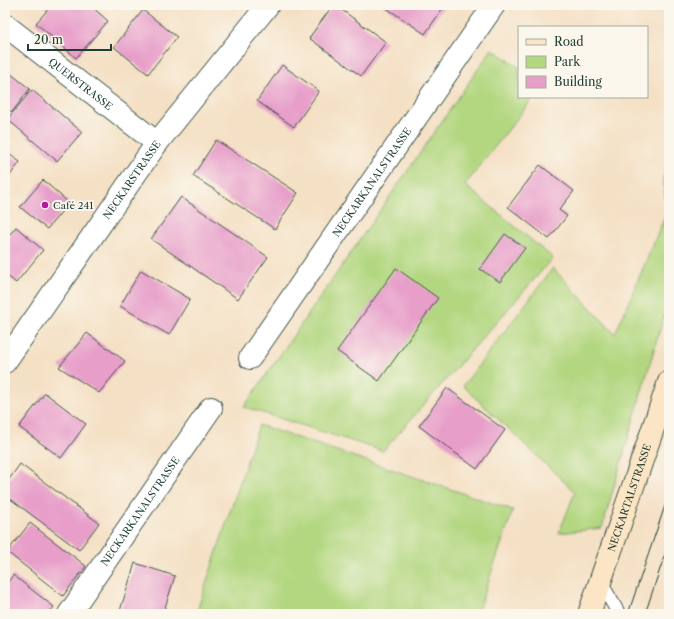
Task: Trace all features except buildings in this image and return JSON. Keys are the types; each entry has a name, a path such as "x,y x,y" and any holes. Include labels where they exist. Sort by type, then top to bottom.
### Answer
{"main road":[{"name":"NECKARTALSTRASSE","path":"590,614 669,382"}],"street":[{"name":"NECKARSTRASSE","path":"5,362 157,143 268,5"},
{"name":"NECKARKANALSTRASSE","path":"250,358 494,5"},
{"name":"QUERSTRASSE","path":"5,25 157,143"},
{"name":"NECKARKANALSTRASSE","path":"69,614 212,408"}],"lane":[{"path":"600,582 619,614"}],"green space":[{"path":"492,49 518,66 518,98 533,98 465,185 553,258 383,451 244,407"},
{"path":"669,170 669,298 602,528 559,533 575,492 463,386 553,268 615,334 667,212 663,177"},
{"path":"259,425 513,510 477,614 196,614"}],"tram line":[{"path":"628,614 669,494"},
{"path":"645,614 669,542"}],"place":[{"name":"Café 241","path":"45,205"}]}
